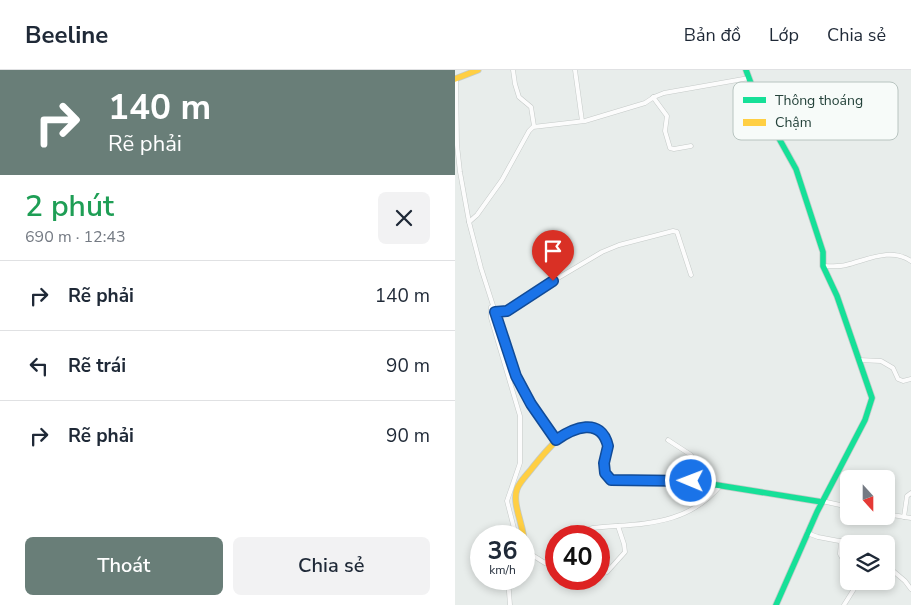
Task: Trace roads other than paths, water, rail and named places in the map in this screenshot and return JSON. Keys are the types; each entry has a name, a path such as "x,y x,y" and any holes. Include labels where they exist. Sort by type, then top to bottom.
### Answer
{"main road":[{"path":"456,79 478,70"},
{"path":"747,70 750,82"},
{"path":"778,604 807,533 871,405 872,398 837,296 823,266 823,252 795,169 779,140"},
{"path":"522,525 517,490 556,440 580,427 590,428 602,434 608,446 604,463 605,473 611,480 691,481 822,502"}],"street":[{"path":"513,70 519,97 531,108 534,126"},
{"path":"575,70 582,121"},
{"path":"469,222 477,215 502,180 529,131 534,126 582,121 645,103 653,97 678,90 749,78"},
{"path":"456,79 457,145 469,222 492,305 516,376 531,404 556,440"},
{"path":"653,97 667,116 665,131 671,148 691,146"},
{"path":"495,312 507,311 513,308 549,283 611,248 673,231 677,232 691,275"},
{"path":"823,266 845,266 881,256 896,256 907,258 911,261"},
{"path":"492,305 491,318 520,418 520,463 507,500 513,525"},
{"path":"859,360 878,360 893,368 898,379 903,381 911,379"},
{"path":"669,440 691,456 691,481"},
{"path":"610,527 658,523 675,517 704,502 721,485"},
{"path":"904,517 907,496 911,493"},
{"path":"822,502 840,505"},
{"path":"895,516 911,518"},
{"path":"610,569 625,552 618,526"},
{"path":"807,533 817,537 840,541"},
{"path":"895,573 911,589"},
{"path":"508,590 509,605"},
{"path":"844,605 853,590"}]}
